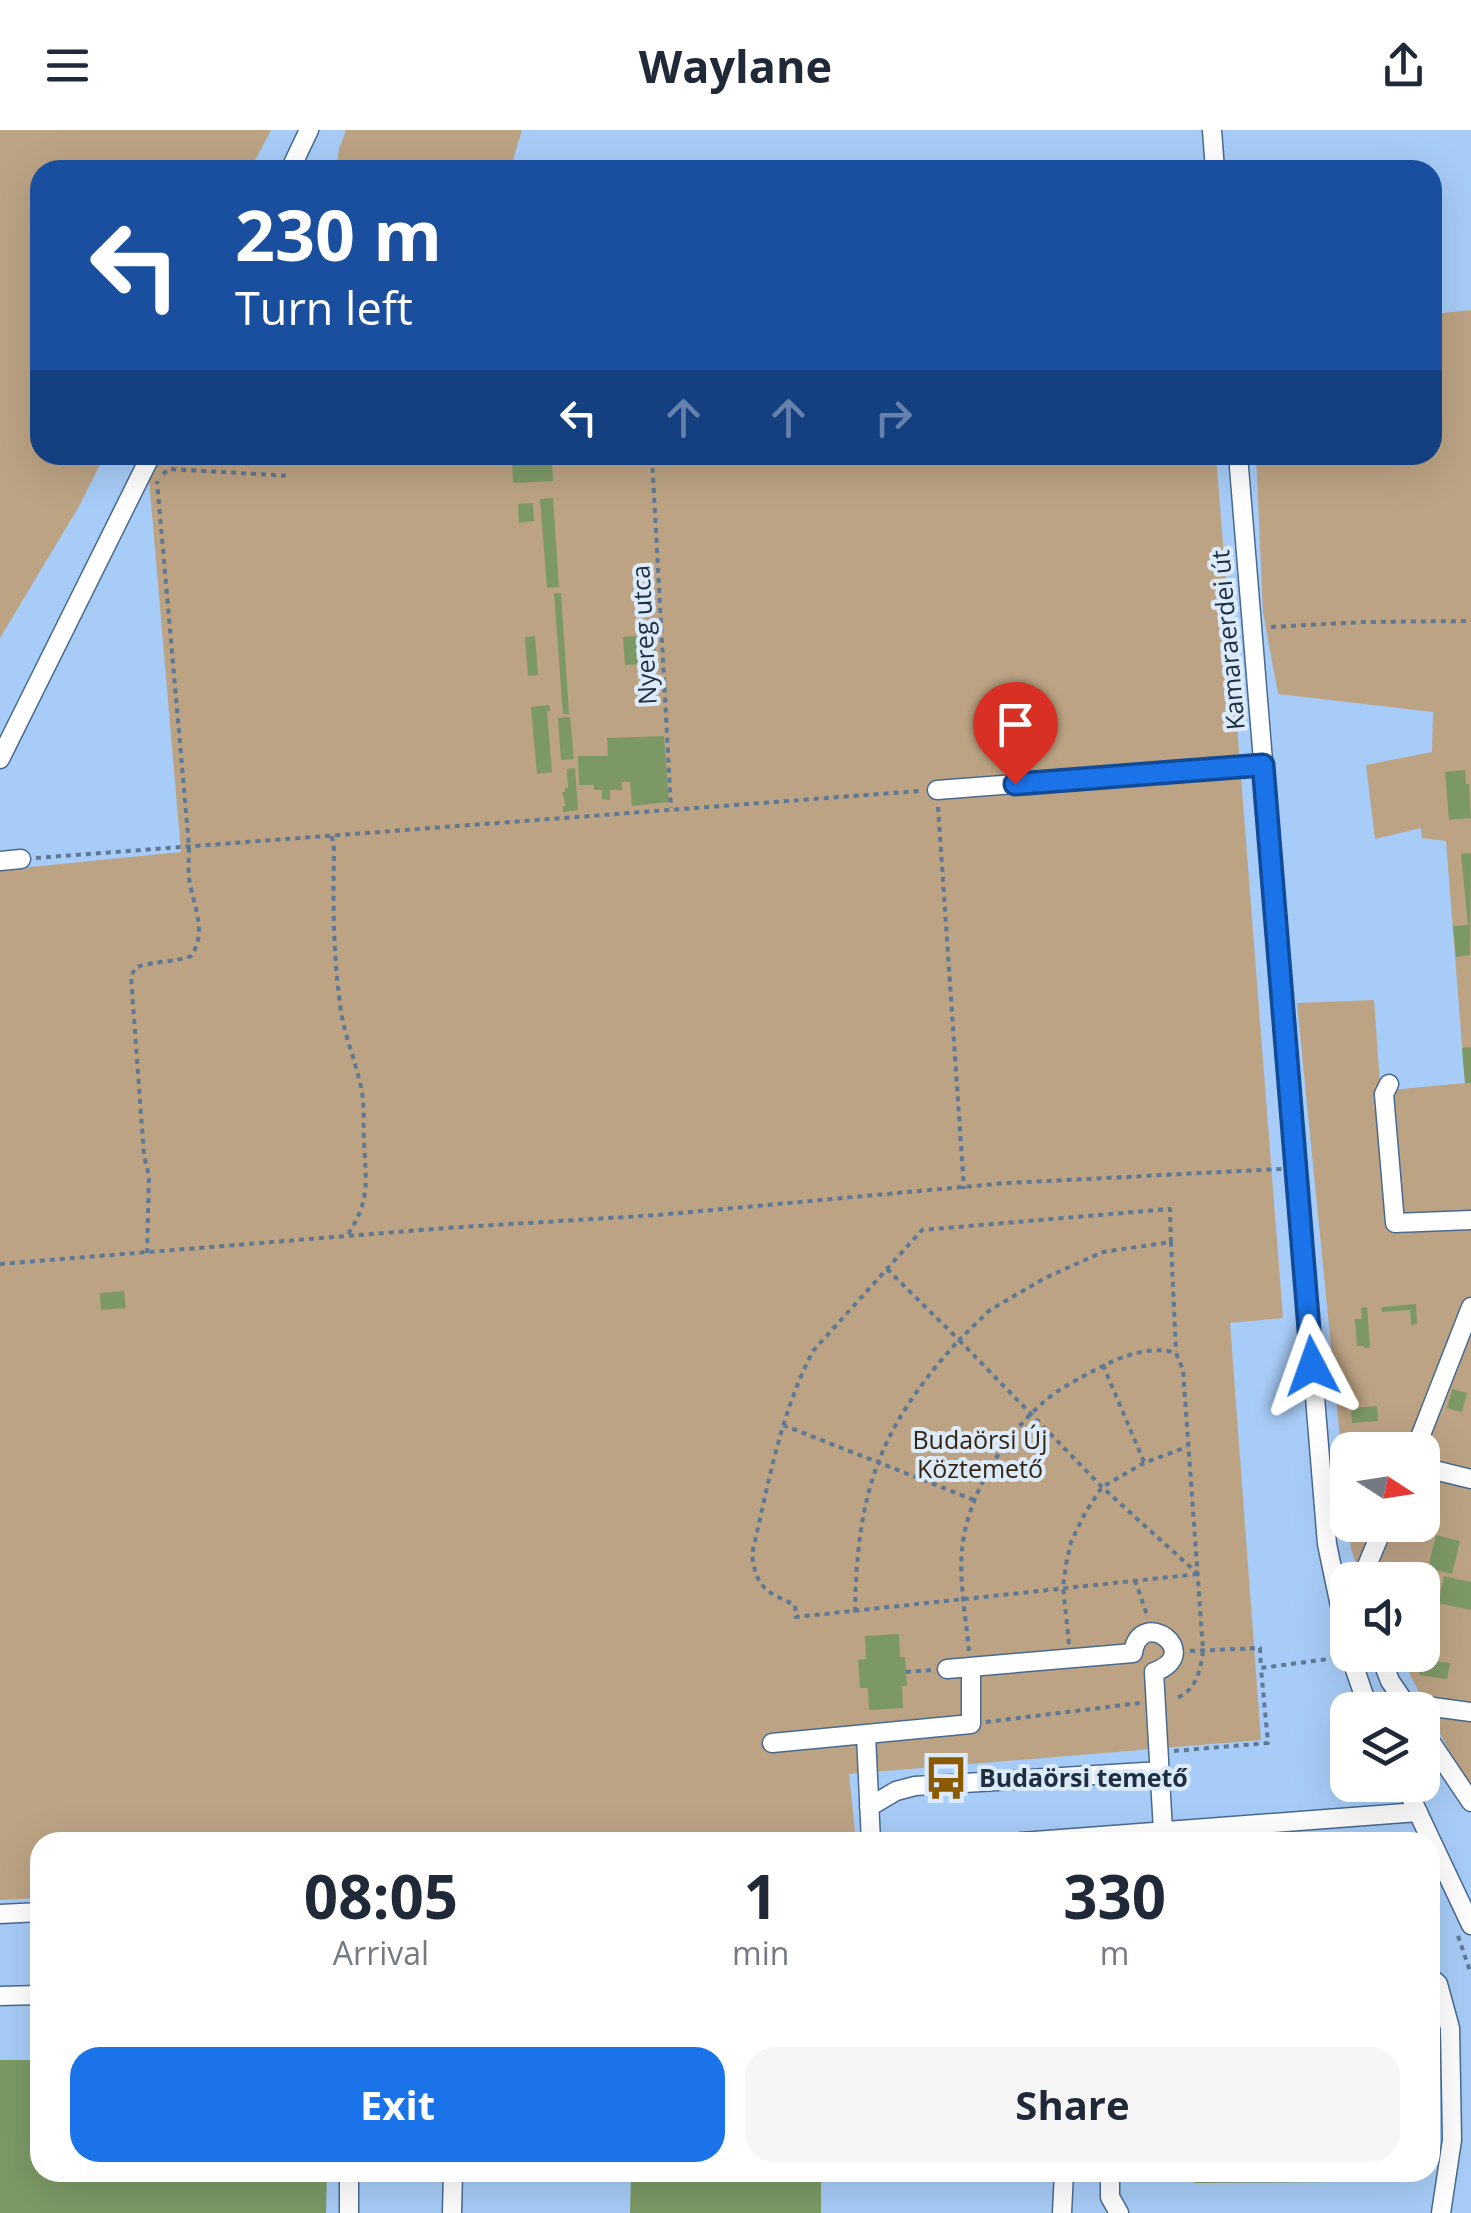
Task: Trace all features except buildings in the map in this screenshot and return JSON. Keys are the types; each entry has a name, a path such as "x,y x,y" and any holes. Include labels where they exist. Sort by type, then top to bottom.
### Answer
{"street":[{"path":"295,160 309,130"},
{"path":"1212,130 1214,160"},
{"path":"0,759 146,465"},
{"name":"Kamaraerdei út","path":"1239,465 1328,1544 1333,1562"},
{"path":"937,790 1263,765"},
{"path":"0,861 21,859"},
{"path":"1389,1084 1384,1094 1395,1223 1471,1220"},
{"path":"1421,1432 1471,1307"},
{"path":"1450,1358 1471,1355"},
{"path":"1440,1471 1471,1480"},
{"path":"948,1668 1133,1653 1136,1641 1152,1632 1166,1636 1173,1652 1168,1667 1154,1672 1163,1831"},
{"path":"772,1743 971,1724 970,1667"},
{"path":"1440,1708 1471,1712"},
{"path":"866,1735 869,1832"},
{"path":"1440,1756 1471,1802"},
{"path":"868,1807 896,1791 915,1786 1160,1761"},
{"path":"1413,1802 1427,1832"},
{"path":"1156,1832 1418,1812"},
{"path":"1440,1859 1471,1925"},
{"path":"0,1914 30,1912"},
{"path":"1440,1991 1450,2028 1452,2140 1441,2213"},
{"path":"0,1996 30,1995"},
{"path":"349,2182 349,2213"},
{"path":"452,2213 454,2182"},
{"path":"1062,2213 1064,2182"},
{"path":"1110,2182 1110,2198 1119,2213"}],"path":[{"name":"Nyereg utca","path":"652,465 671,810"},
{"path":"147,1254 149,1176 144,1156 131,976 140,965 192,956 200,931 189,878 157,479 170,469 291,476"},
{"path":"1252,629 1329,623 1471,622"},
{"path":"21,859 937,790 964,1188"},
{"path":"332,836 332,941 340,1012 362,1092 367,1170 364,1202 346,1237"},
{"path":"0,1264 658,1215 1025,1182 1297,1168"},
{"path":"971,1724 1156,1702 1182,1696 1200,1672 1204,1650 1183,1370 1176,1353 1170,1209 922,1230 813,1351 801,1374 782,1425 752,1554 754,1576 770,1594 795,1605 796,1617 1198,1574"},
{"path":"856,1612 866,1498 877,1461 918,1388 990,1310 1045,1278 1102,1252 1171,1242"},
{"path":"887,1268 1102,1487 1198,1574"},
{"path":"970,1667 962,1551 974,1500 1000,1454 1031,1414 1060,1390 1104,1365 1135,1354 1166,1349 1176,1353"},
{"path":"1104,1365 1144,1463"},
{"path":"782,1425 974,1500"},
{"path":"1071,1660 1064,1587 1071,1542 1084,1513 1102,1487 1144,1463 1187,1447"},
{"path":"1134,1580 1152,1632"},
{"path":"1160,1761 1268,1744 1260,1648 1173,1652"},
{"path":"1261,1668 1330,1659"},
{"path":"906,1672 948,1668"}],"green space":[{"path":"0,130 271,130 255,160 30,160 30,465 100,465 0,638"},
{"path":"346,130 522,130 513,160 337,160"},
{"path":"1471,310 1471,1786 1440,1733 1440,1692 1419,1692 1409,1672 1440,1672 1440,1562 1356,1562 1351,1549 1350,1542 1440,1542 1440,1432 1339,1432 1297,1003 1374,1000 1385,1153 1397,1121 1391,1090 1465,1083 1446,841 1422,838 1421,828 1375,839 1366,765 1432,752 1433,712 1278,694 1263,612 1256,465 1442,465 1442,313"},
{"name":"Budaörsi Új Köztemető","path":"156,465 1217,465 1283,1318 1230,1323 1261,1740 849,1774 854,1832 30,1832 30,1898 0,1900 0,870 181,852 149,479"}],"place":[{"name":"Budaörsi temető","path":"946,1778"}],"route":[{"path":"1015,784 1263,765 1312,1366"}]}
